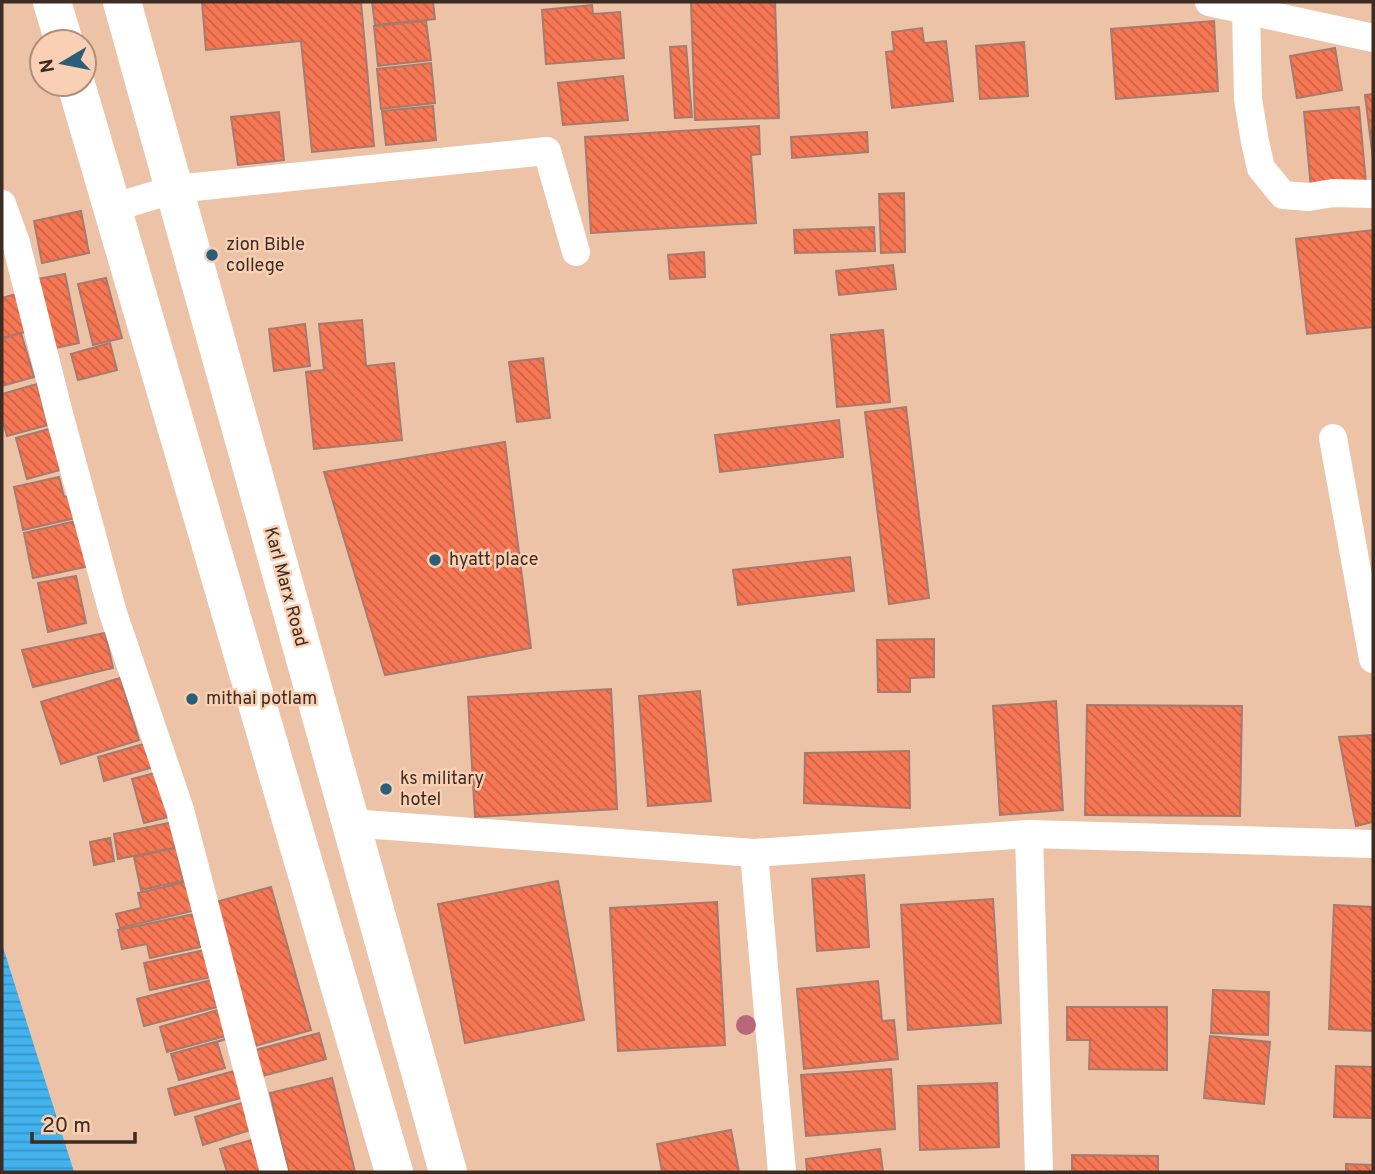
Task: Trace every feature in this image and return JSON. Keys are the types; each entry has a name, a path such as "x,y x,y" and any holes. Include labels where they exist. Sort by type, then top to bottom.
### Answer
{"main road":[{"path":"52,2 60,28"},
{"name":"Karl Marx Road","path":"122,2 448,1172"},
{"path":"80,98 394,1172"},
{"path":"360,1058 412,1041"}],"street":[{"path":"1209,2 1373,38"},
{"path":"1246,11 1248,99 1261,168 1283,195 1310,197 1333,193 1373,194"},
{"path":"112,208 175,189 548,151 576,252"},
{"path":"2,204 16,243 62,428 113,613 180,810 274,1172"},
{"path":"1333,438 1373,659"},
{"path":"350,822 754,853 1029,834 1373,844"},
{"path":"1029,834 1039,1172"},
{"path":"754,853 782,1172"}],"water":[{"path":"2,944 74,1172 2,1172"}],"building":[{"path":"202,2 361,2 374,146 312,152 301,41 206,50"},
{"path":"372,2 433,2 435,19 375,25"},
{"path":"691,2 775,2 779,118 695,120"},
{"path":"592,5 593,14 620,12 624,58 546,64 542,10"},
{"path":"426,21 431,60 378,66 374,26"},
{"path":"1214,21 1218,91 1116,99 1111,29"},
{"path":"922,28 924,43 946,41 953,101 892,108 886,52 894,51 892,32"},
{"path":"1024,42 1028,96 980,99 976,46"},
{"path":"686,46 692,117 675,118 670,47"},
{"path":"1335,48 1342,90 1297,98 1290,56"},
{"path":"431,63 435,103 381,109 377,69"},
{"path":"623,76 628,120 563,125 558,83"},
{"path":"1373,94 1373,159 1365,95"},
{"path":"433,106 436,140 386,145 382,111"},
{"path":"1359,107 1366,183 1311,188 1304,112"},
{"path":"279,112 284,160 238,165 231,117"},
{"path":"759,126 760,154 751,155 756,223 591,233 585,137"},
{"path":"867,132 868,152 792,158 791,137"},
{"path":"904,193 905,252 881,253 879,194"},
{"path":"81,211 89,253 42,263 34,221"},
{"path":"874,227 875,251 795,253 794,230"},
{"path":"1373,230 1373,327 1307,334 1296,239"},
{"path":"704,252 705,277 670,279 668,255"},
{"path":"893,265 896,289 839,295 836,271"},
{"path":"65,274 79,343 51,349 37,279"},
{"path":"106,278 122,338 93,345 78,284"},
{"path":"23,292 33,330 2,338 2,298"},
{"path":"362,320 366,366 394,363 402,440 314,449 306,372 324,370 319,324"},
{"path":"305,324 310,366 274,371 269,329"},
{"path":"883,330 890,402 837,407 831,335"},
{"path":"21,333 34,377 2,386 2,339"},
{"path":"110,343 117,370 78,380 71,354"},
{"path":"543,358 550,418 517,422 509,362"},
{"path":"37,384 48,425 7,436 2,418 2,394"},
{"path":"906,407 929,598 889,604 865,412"},
{"path":"839,420 843,457 720,472 715,435"},
{"path":"56,427 67,468 27,479 16,438"},
{"name":"hyatt place","path":"505,442 531,648 385,675 324,472"},
{"path":"59,477 64,497 75,495 80,517 23,530 14,487"},
{"path":"80,520 90,566 33,578 24,533"},
{"path":"850,557 854,591 738,605 733,570"},
{"path":"76,576 86,623 48,632 38,583"},
{"path":"105,633 113,668 33,687 22,650"},
{"path":"934,639 934,677 910,678 910,692 878,692 877,640"},
{"path":"120,678 139,740 61,764 41,702"},
{"path":"611,689 617,809 475,817 468,697"},
{"path":"700,691 711,801 648,806 639,696"},
{"path":"1056,701 1063,810 1000,815 993,706"},
{"path":"1087,705 1242,706 1240,816 1085,815"},
{"path":"1373,735 1373,822 1356,826 1339,737"},
{"path":"147,743 154,767 104,781 98,757"},
{"path":"909,751 910,808 804,803 805,753"},
{"path":"155,773 168,817 144,823 132,779"},
{"path":"174,822 179,847 118,859 114,834"},
{"path":"110,838 114,861 94,865 90,842"},
{"path":"176,848 183,881 141,890 134,857"},
{"path":"864,875 869,947 817,951 812,879"},
{"path":"189,881 196,910 120,928 116,914 141,908 138,893"},
{"path":"558,881 584,1020 465,1043 438,904"},
{"path":"271,887 311,1030 255,1046 216,902"},
{"path":"993,899 1001,1023 908,1030 901,905"},
{"path":"717,902 725,1045 618,1051 610,908"},
{"path":"1334,905 1373,907 1373,1031 1329,1029"},
{"path":"194,914 200,947 150,958 147,944 122,949 118,930"},
{"path":"205,950 211,977 150,990 144,963"},
{"path":"211,980 217,1007 144,1026 137,999"},
{"path":"878,981 882,1021 894,1020 898,1059 804,1069 797,989"},
{"path":"1213,990 1269,992 1268,1035 1211,1033"},
{"path":"1067,1007 1167,1007 1167,1070 1089,1069 1090,1040 1067,1040"},
{"path":"221,1009 229,1035 167,1052 160,1027"},
{"path":"319,1033 326,1059 255,1078 248,1052"},
{"path":"1210,1036 1270,1042 1264,1104 1204,1098"},
{"path":"226,1039 217,1042 225,1068 179,1080 171,1054"},
{"path":"1336,1066 1373,1067 1373,1118 1334,1117"},
{"path":"891,1069 895,1129 806,1136 801,1075"},
{"path":"238,1070 245,1097 175,1115 168,1089"},
{"path":"332,1078 355,1172 289,1172 270,1093"},
{"path":"997,1083 999,1147 920,1150 918,1086"},
{"path":"245,1102 253,1129 203,1145 195,1117"},
{"path":"731,1130 739,1172 662,1172 657,1144"},
{"path":"255,1139 264,1172 227,1172 220,1149"},
{"path":"880,1149 883,1172 807,1172 806,1159"},
{"path":"1072,1155 1158,1156 1158,1172 1072,1172"},
{"path":"1346,1164 1373,1165 1373,1172 1346,1172"}],"place":[{"name":"zion Bible college","path":"212,255"},
{"name":"hyatt place","path":"435,560"},
{"name":"mithai potlam","path":"192,699"},
{"name":"ks military hotel","path":"386,789"}]}
